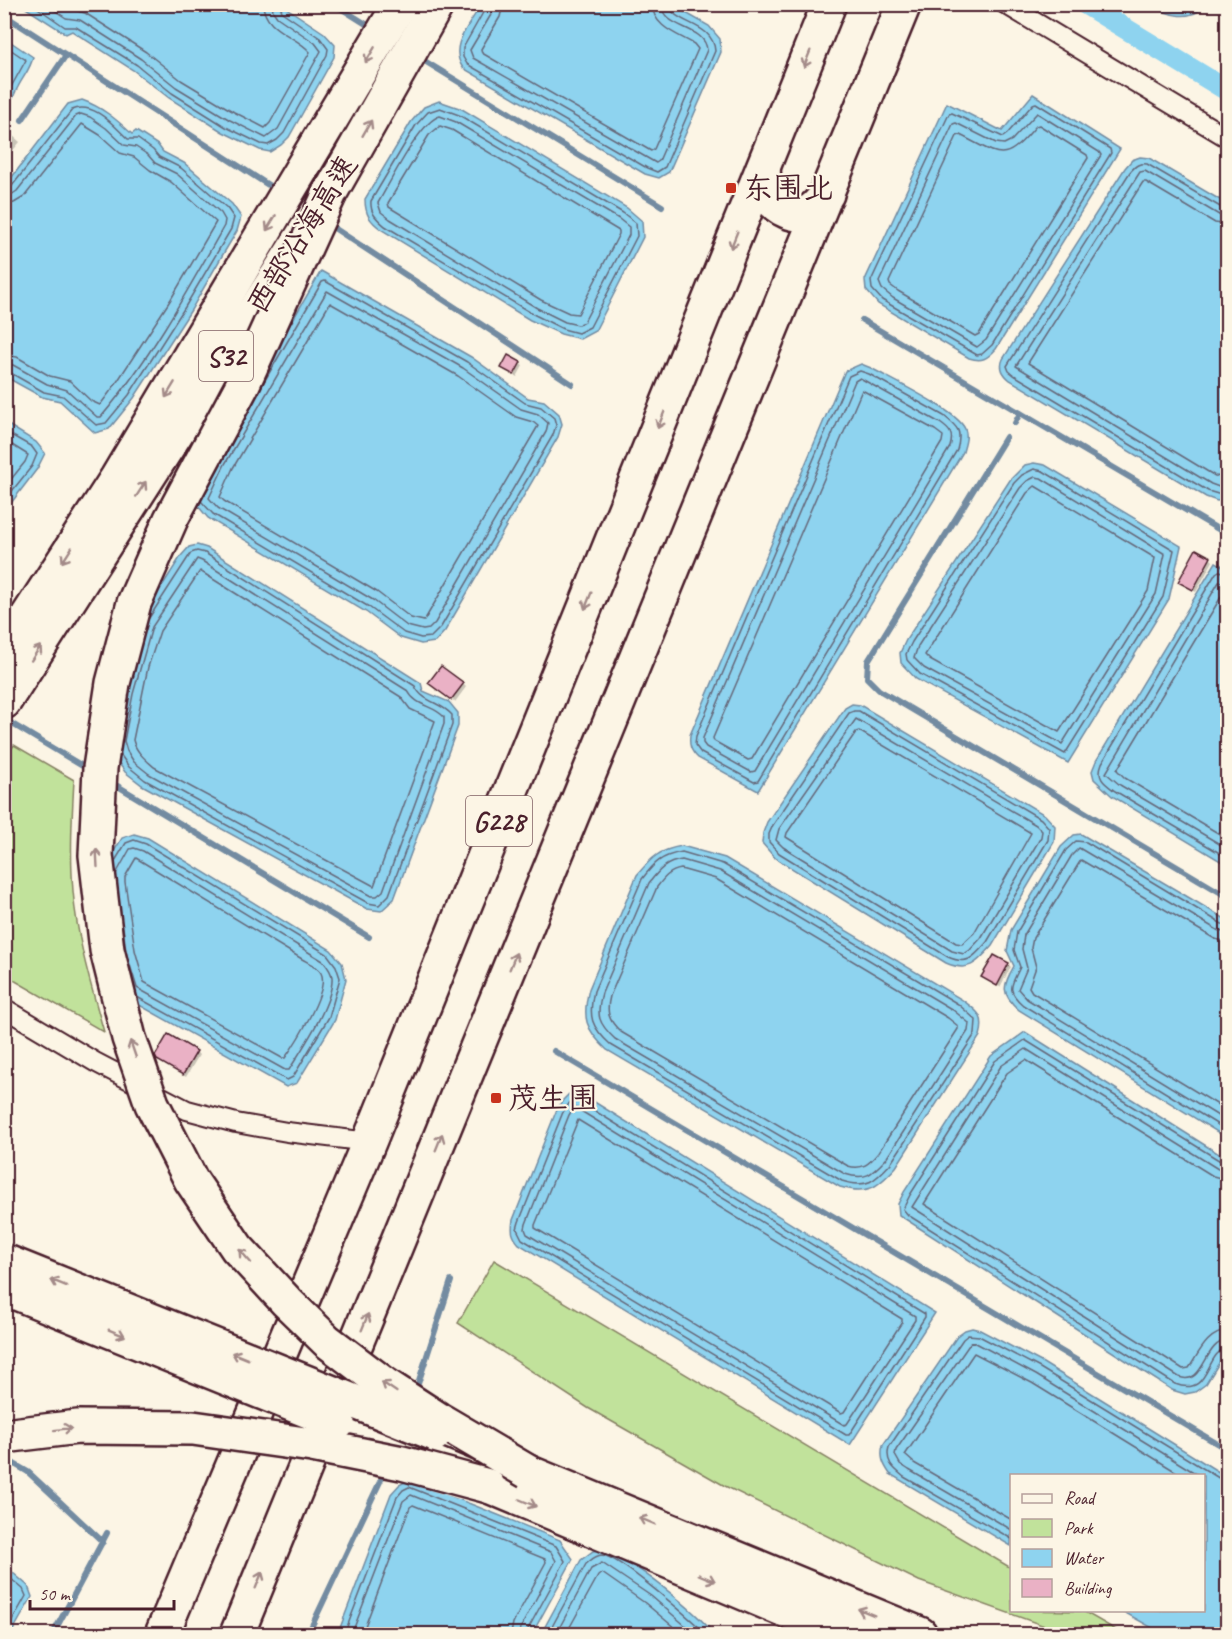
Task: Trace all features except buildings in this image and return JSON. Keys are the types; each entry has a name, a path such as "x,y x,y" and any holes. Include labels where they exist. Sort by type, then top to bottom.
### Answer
{"highway":[{"name":"西部沿海高速","path":"4,653 117,478 400,4"},
{"name":"西部沿海高速","path":"4,702 330,193 437,4"},
{"name":"G228","path":"162,1635 369,1142 829,4"},
{"name":"G228","path":"237,1635 904,4"},
{"path":"763,168 768,195 785,211 797,214 808,212 827,194"},
{"path":"330,193 242,386 171,519 134,603 113,684 100,768 96,855 107,950 129,1038 152,1104 191,1180 237,1248 327,1341 384,1384 528,1472"},
{"path":"4,1261 528,1472 753,1582 842,1635"},
{"path":"4,1288 488,1486 753,1582 920,1635"},
{"path":"4,1436 78,1427 193,1428 312,1445 402,1463 488,1486"}],"street":[{"path":"1005,4 1227,138"},
{"path":"4,1008 94,1062 187,1110 287,1132 369,1142"}],"green space":[{"path":"14,745 74,780 71,849 75,909 85,962 104,1032 5,975 4,759"},
{"path":"494,1260 1010,1567 1010,1612 1085,1612 1123,1634 1067,1634 919,1581 725,1486 588,1408 458,1323"}],"water":[{"path":"670,4 709,26 720,39 721,52 669,172 659,178 645,174 463,68 459,60 459,44 462,36 481,5"},
{"path":"21,5 282,5 324,33 335,45 334,57 289,137 270,152 260,150 223,132 72,31 66,34"},
{"path":"1151,5 1207,5 1193,14 1179,16"},
{"path":"5,38 33,57 5,113"},
{"path":"1033,94 1120,149 996,349 984,359 977,360 969,358 878,304 866,290 865,280 947,103 1002,131"},
{"path":"82,100 109,114 132,134 136,131 158,145 163,152 184,163 232,204 241,217 237,231 191,310 134,398 109,429 95,433 60,401 42,397 4,376 5,186 68,104"},
{"path":"439,101 462,109 627,208 642,221 643,237 595,331 580,339 561,334 530,320 382,230 369,217 365,199 411,122 424,107"},
{"path":"1140,157 1149,158 1227,204 1227,499 1217,501 1206,497 1010,380 1002,368 1003,359 1125,168 1132,160"},
{"path":"321,271 471,357 528,398 544,401 559,414 562,424 558,437 445,631 435,642 421,644 401,638 366,612 208,518 193,500 213,458"},
{"path":"861,364 907,387 950,413 965,429 963,452 758,791 698,758 691,747 690,735 845,371"},
{"path":"5,423 36,442 45,453 37,469 5,511"},
{"path":"1034,463 1045,465 1181,546 1169,599 1068,763 916,679 901,663 900,653 906,640 1010,480 1025,465"},
{"path":"197,545 207,548 421,683 423,691 449,702 458,713 458,726 394,899 381,911 367,909 142,785 125,772 114,756 140,621 181,556 189,547"},
{"path":"1216,562 1228,569 1227,865 1112,796 1094,779 1092,771"},
{"path":"852,704 860,705 1045,815 1055,826 1054,842 992,946 972,965 961,967 946,963 775,858 762,843 767,822 845,708"},
{"path":"134,834 148,838 331,950 342,963 346,979 335,1020 297,1083 286,1087 125,997 102,871 122,838"},
{"path":"1081,834 1227,920 1227,1138 1019,1010 1006,994 1007,979 1014,966 1007,951 1011,930 1061,847 1074,835"},
{"path":"682,846 725,858 961,999 979,1014 982,1023 980,1036 896,1167 877,1185 865,1190 840,1187 607,1050 594,1036 586,1016 589,989 637,875 656,855"},
{"path":"1025,1032 1227,1159 1227,1350 1206,1384 1195,1392 1185,1394 1172,1390 899,1215 898,1204 904,1192 991,1056"},
{"path":"569,1094 578,1094 588,1098 935,1313 850,1445 519,1244 513,1233 513,1220 557,1109"},
{"path":"972,1328 980,1330 1043,1363 1227,1477 1227,1634 1163,1634 1124,1612 1205,1612 1205,1474 1010,1474 1010,1545 890,1474 883,1460 883,1445 958,1335"},
{"path":"407,1481 416,1482 560,1540 573,1559 532,1634 342,1634 340,1628 391,1494 399,1485"},
{"path":"604,1549 662,1587 693,1612 714,1634 541,1634 581,1560 593,1551"},
{"path":"4,1565 28,1586 32,1597 11,1634 5,1634"}],"pier":[{"path":"405,128 362,202 362,198"},
{"path":"407,1478 416,1479 497,1511 401,1481"}],"waterway":[{"path":"334,4 374,29"},
{"path":"1085,4 1228,91"},
{"path":"4,15 276,190"},
{"path":"22,120 66,55"},
{"path":"418,57 662,206"},
{"path":"328,224 572,384"},
{"path":"862,320 1228,535"},
{"path":"1015,423 1020,413"},
{"path":"1006,437 868,661 867,678 879,690 1228,897"},
{"path":"4,719 89,770"},
{"path":"111,782 369,937"},
{"path":"554,1051 1228,1450"},
{"path":"415,1393 451,1281"},
{"path":"4,1458 28,1472 103,1542"},
{"path":"308,1634 386,1469"},
{"path":"53,1634 107,1533"}],"place":[{"name":"东围北","path":"731,188"},
{"name":"茂生围","path":"496,1098"}]}
